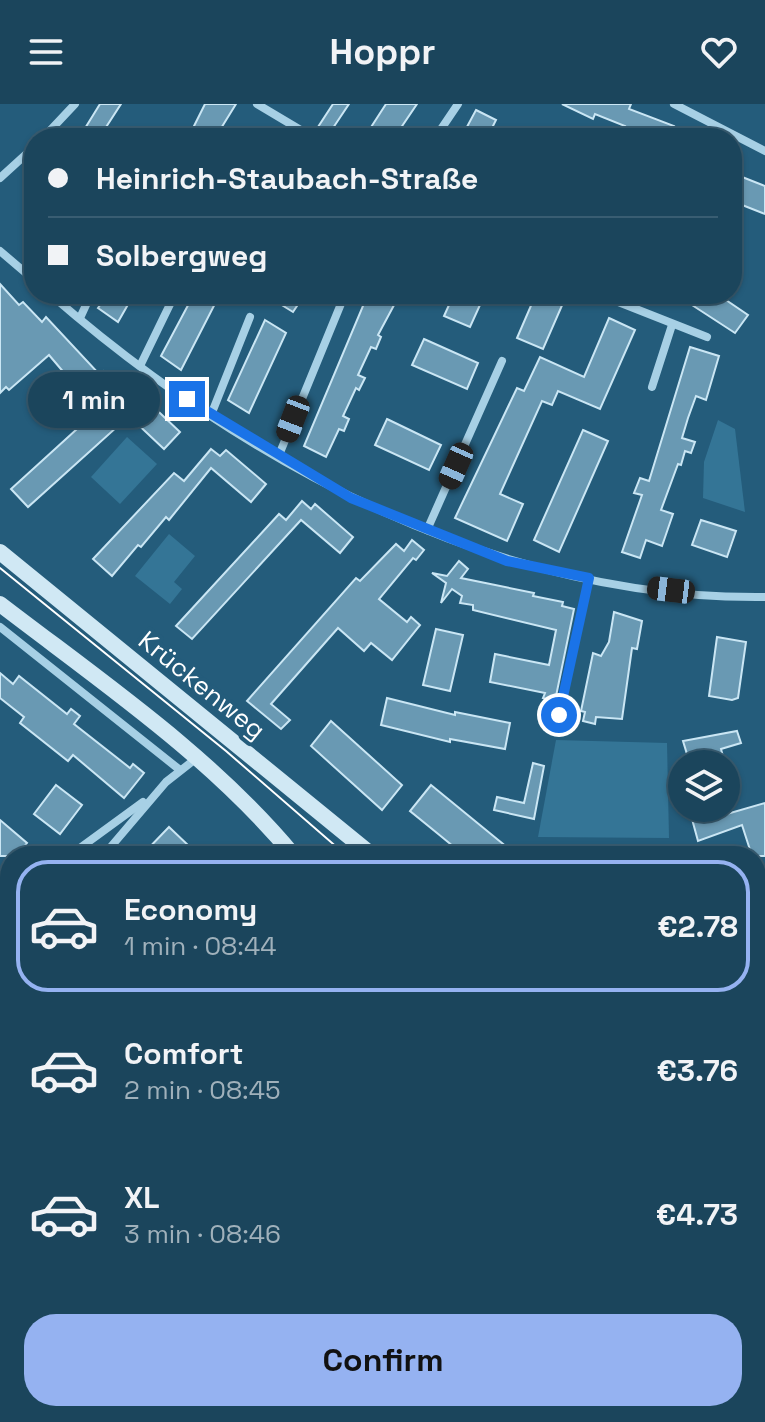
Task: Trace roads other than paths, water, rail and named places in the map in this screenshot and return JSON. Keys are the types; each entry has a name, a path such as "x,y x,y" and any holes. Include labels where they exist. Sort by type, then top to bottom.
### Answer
{"main road":[{"name":"Krückenweg","path":"0,552 361,846"},
{"path":"0,604 198,757 254,810 285,846"}],"street":[{"path":"52,128 75,104"},
{"path":"257,104 297,128"},
{"path":"442,128 458,104"},
{"path":"674,104 720,128"},
{"path":"742,139 765,151"},
{"path":"0,178 24,156"},
{"path":"0,251 24,271"},
{"path":"62,304 140,366 211,415 351,498 427,530 507,561 589,578 729,597 765,597"},
{"path":"80,318 86,304"},
{"path":"140,366 170,304"},
{"path":"279,455 341,304"},
{"path":"622,304 707,337"},
{"path":"211,415 250,317"},
{"path":"652,387 672,325"},
{"path":"427,530 502,361"},
{"path":"559,715 589,578"},
{"path":"0,627 180,770"},
{"path":"111,846 151,797 198,757"},
{"path":"82,846 118,817 151,797"}],"tram line":[{"path":"0,568 226,751 335,846"}]}
